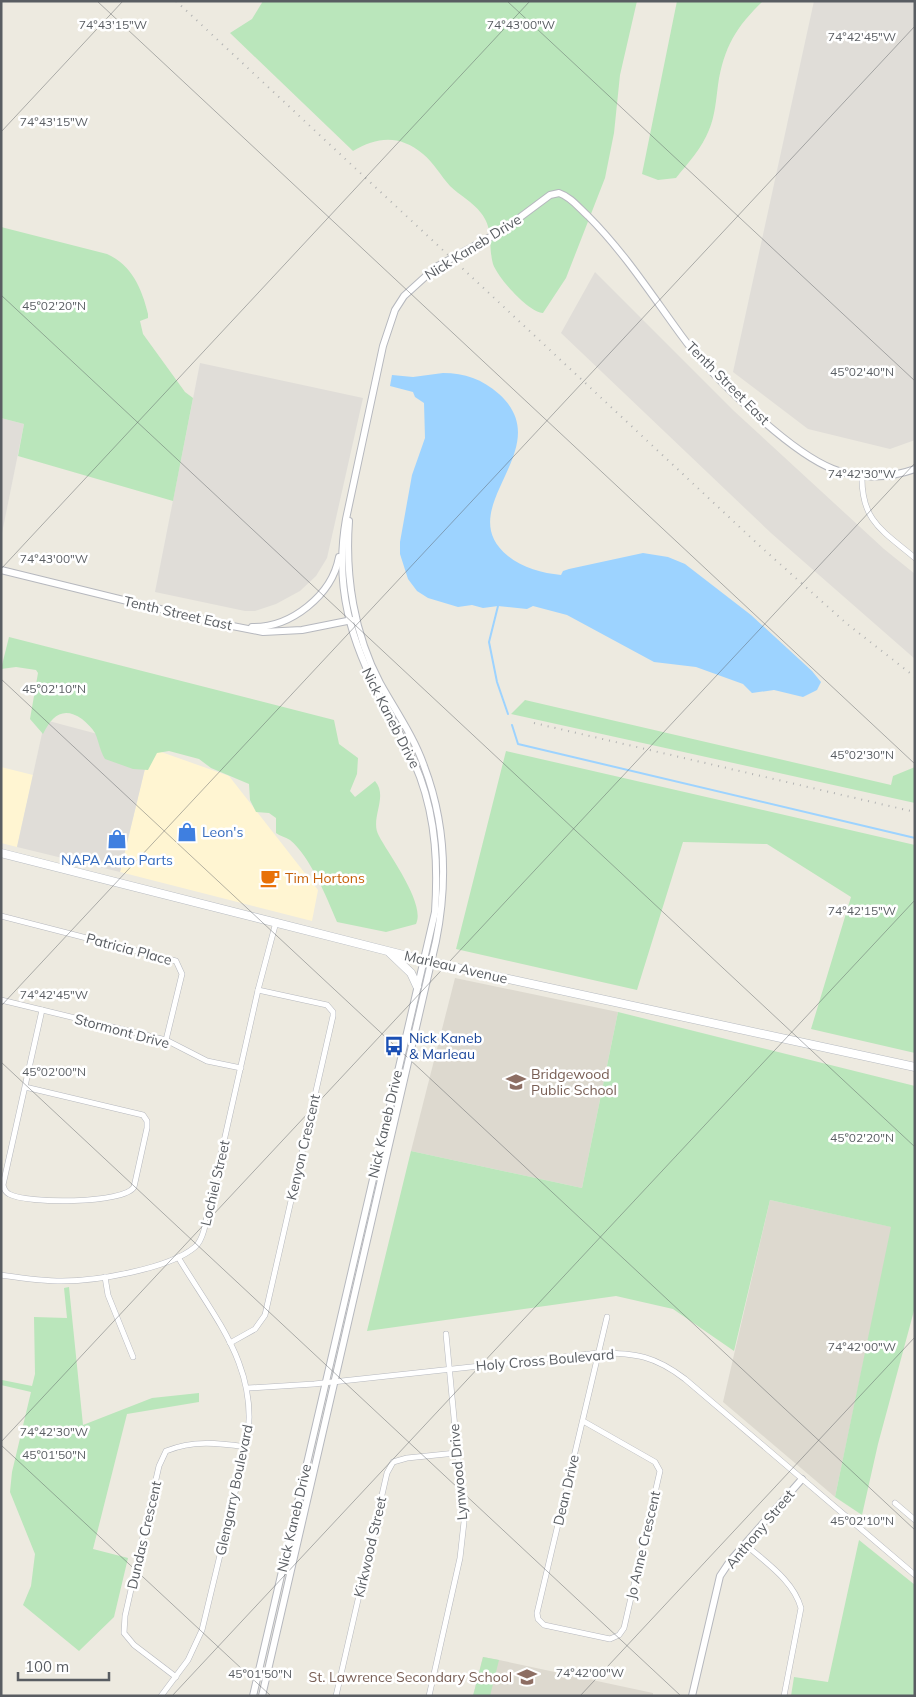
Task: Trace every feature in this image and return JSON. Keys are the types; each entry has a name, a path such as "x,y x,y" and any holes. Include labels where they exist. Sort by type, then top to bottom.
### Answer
{"main road":[{"name":"Marleau Avenue","path":"1,853 387,951 915,1068"},
{"path":"387,951 411,973 417,986"}],"street":[{"name":"Tenth Street East","path":"546,198 555,193 563,194 609,238 644,282 694,353 772,428 806,455 834,470 862,476"},
{"name":"Nick Kaneb Drive","path":"262,1696 427,960 435,912 437,869 429,807 410,754 362,662 348,621 342,580 342,541 383,346 395,310 404,296 436,267 503,230 546,198"},
{"path":"915,468 888,476 862,476 862,495 869,515 880,528 915,558"},
{"name":"Nick Kaneb Drive","path":"253,1696 417,986 441,914 444,888 445,857 437,805 424,764 375,672 356,619 349,562 351,502"},
{"path":"237,627 257,627 275,624 292,617 307,607 328,585 338,565 342,541"},
{"name":"Tenth Street East","path":"1,570 237,627 281,632 356,619"},
{"name":"Patricia Place","path":"1,916 176,961 182,974 166,1040"},
{"name":"Lochiel Street","path":"1,1275 49,1281 105,1277 139,1270 178,1257 194,1248 202,1238 258,990 276,922"},
{"name":"Kenyon Crescent","path":"230,1343 255,1329 265,1315 333,1016 327,1005 258,990"},
{"name":"Stormont Drive","path":"1,1000 166,1040 207,1061 241,1068"},
{"path":"25,1087 143,1115 147,1121 147,1128 134,1187 130,1192 113,1197 70,1201 12,1196 4,1191 3,1185 42,1010"},
{"name":"Glengarry Boulevard","path":"161,1696 193,1652 206,1619 246,1447 250,1418 248,1388 240,1364 230,1343 178,1257"},
{"path":"105,1277 108,1295 133,1357"},
{"name":"Dean Drive","path":"544,1625 538,1619 537,1612 606,1317"},
{"name":"Lynwood Drive","path":"428,1696 460,1558 464,1522 446,1334"},
{"name":"Holy Cross Boulevard","path":"248,1388 326,1382 599,1353 629,1353 664,1364 915,1575"},
{"name":"Jo Anne Crescent","path":"544,1625 606,1639 615,1638 622,1632 660,1474 655,1462 583,1421"},
{"name":"Dundas Crescent","path":"176,1677 134,1645 124,1633 125,1616 160,1466 166,1451 180,1445 210,1442 246,1447"},
{"name":"Kirkwood Street","path":"336,1696 387,1473 393,1462 407,1458 456,1453"},
{"name":"Anthony Street","path":"692,1696 720,1576 745,1544 802,1479"},
{"path":"895,1503 915,1520"},
{"path":"745,1544 790,1584 797,1595 801,1608 784,1696"}],"shaded area":[{"path":"814,1 915,1 915,440 890,449 808,429 733,372"},
{"path":"595,272 734,411 884,549 915,574 915,659 771,533 561,333"},
{"path":"200,363 363,398 327,558 316,576 300,591 276,604 255,611 245,611 155,592"},
{"path":"1,418 24,424 1,538"},
{"path":"45,720 150,748 120,872 17,847"},
{"path":"150,748 229,776 318,890 312,921 120,872"},
{"path":"1,767 33,775 17,847 1,843"},
{"name":"Bridgewood Public School","path":"455,978 618,1012 582,1188 411,1151"},
{"path":"770,1200 892,1227 835,1497 723,1402"},
{"name":"St. Lawrence Secondary School","path":"483,1657 653,1693 653,1696 473,1696"}],"green space":[{"path":"263,1 637,1 620,75 614,133 605,178 566,278 543,313 522,301 501,277 493,264 488,225 485,219 474,205 450,186 427,157 405,143 388,140 371,143 353,151 230,33 252,19"},
{"path":"677,1 763,1 738,29 728,49 718,85 713,119 703,143 676,178 658,180 642,174"},
{"path":"1,227 107,254 123,264 135,279 143,296 148,314 148,318 140,321 143,334 185,392 193,398 173,501 18,456 24,424 1,418"},
{"path":"9,637 334,720 339,744 358,758 357,774 350,791 355,797 375,781 379,787 380,801 376,822 377,829 416,904 418,915 416,924 386,932 337,922 317,878 304,856 290,840 276,833 276,818 269,813 256,812 250,800 249,784 211,768 199,759 169,751 157,753 148,770 133,769 105,759 92,729 82,719 69,713 64,713 54,718 43,734 30,719 38,673 36,670 16,667 1,669"},
{"path":"525,700 891,785 893,776 915,767 915,803 511,714"},
{"path":"506,751 915,845 915,1053 811,1029 851,897 767,844 683,842 637,990 456,949"},
{"path":"618,1012 915,1086 915,1307 878,1444 862,1515 835,1497 891,1227 770,1200 734,1351 673,1309 616,1296 367,1331 411,1151 582,1188"},
{"path":"69,1287 83,1425 152,1398 199,1393 199,1402 127,1414 93,1549 128,1558 114,1617 79,1651 23,1605 31,1586 35,1554 10,1492 12,1472 31,1392 1,1385 2,1380 32,1386 35,1374 34,1317 67,1318 64,1288"},
{"path":"859,1540 915,1585 915,1696 791,1696 794,1677 828,1682"},
{"path":"483,1657 499,1660 490,1696 473,1696"}],"water":[{"path":"443,373 459,374 486,384 499,394 514,415 518,436 513,457 495,498 490,518 493,538 508,556 520,564 533,569 561,575 563,571 569,569 643,553 668,557 685,564 751,615 812,671 821,682 817,690 803,697 774,690 752,693 743,684 696,667 654,662 567,615 533,606 527,609 498,606 483,608 472,605 458,607 428,598 417,591 408,579 400,554 400,542 412,475 425,438 424,403 415,397 413,392 390,386 392,375 413,377"}],"waterway":[{"path":"498,606 489,642 497,682 508,714"},
{"path":"512,725 518,744 915,838"}],"railway":[{"path":"176,1 761,547 846,623 915,677"},
{"path":"534,723 915,812"}],"place":[{"name":"Leon's","path":"187,832"},
{"name":"NAPA Auto Parts","path":"117,839"},
{"name":"Tim Hortons","path":"270,878"},
{"name":"Nick Kaneb & Marleau","path":"394,1046"},
{"name":"Bridgewood Public School","path":"516,1082"},
{"name":"St. Lawrence Secondary School","path":"527,1677"}]}
